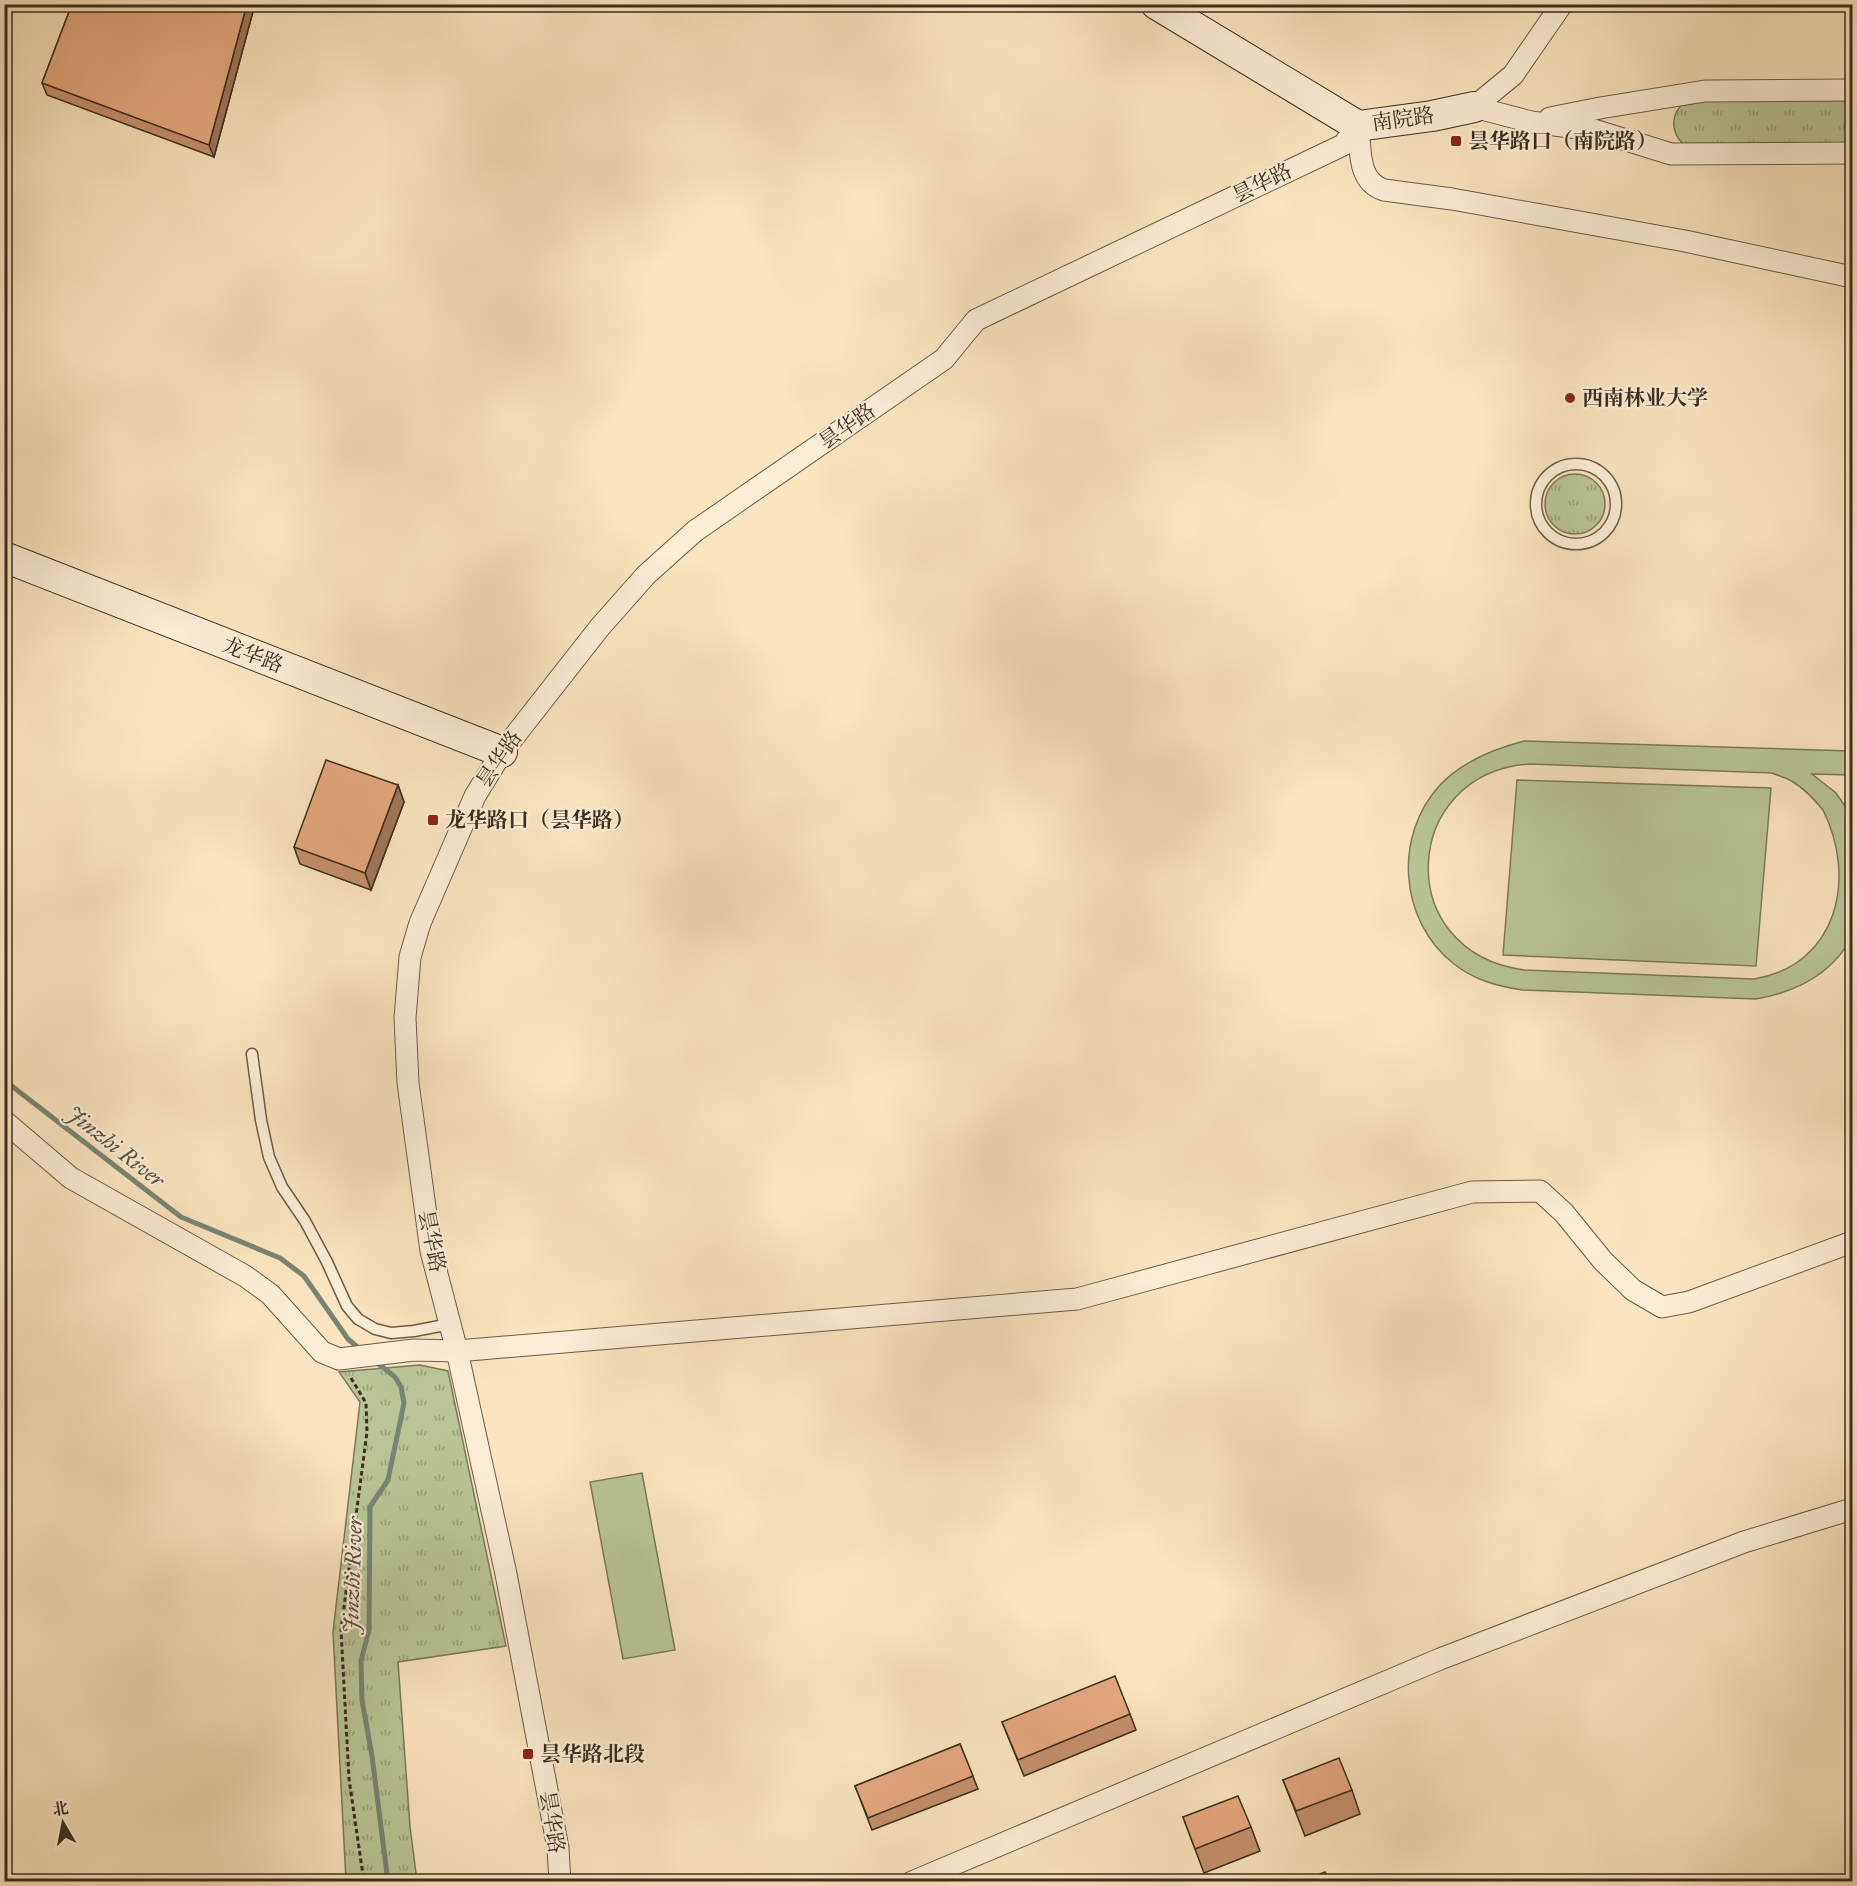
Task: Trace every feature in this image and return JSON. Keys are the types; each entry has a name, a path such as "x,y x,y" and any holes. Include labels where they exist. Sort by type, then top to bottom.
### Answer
{"street":[{"name":"南院路","path":"1156,4 1358,126 1432,116 1474,106 1513,75 1562,4"},
{"path":"1531,122 1705,91 1852,90"},
{"path":"1474,106 1531,122 1594,129 1671,154 1852,153"},
{"path":"1358,126 1363,174 1375,188 1452,199 1685,241 1852,277"},
{"name":"昙华路","path":"560,1881 558,1848 506,1574 458,1351 432,1251 408,1083 405,1018 410,957 420,923 475,796 502,752 600,627 646,576 695,531 944,359 975,320 1342,145 1358,126"},
{"name":"龙华路","path":"4,557 502,752"},
{"path":"4,1121 71,1178 245,1276 270,1294 322,1352 339,1359 414,1350 458,1351 1077,1299 1472,1192 1540,1191 1564,1213 1603,1261 1634,1290 1662,1306 1689,1302 1852,1242"},
{"path":"912,1881 1440,1659 1744,1542 1852,1509"}],"lane":[{"path":"1578,464 1598,470 1606,477 1615,495 1614,516 1610,526 1603,534 1585,543 1574,544 1554,538 1540,523 1537,513 1537,492 1542,483 1549,475 1567,465 1578,464"},
{"path":"252,1054 261,1120 269,1157 282,1186 305,1221 327,1262 347,1306 358,1318 375,1329 391,1333 450,1324"}],"path":[{"path":"339,1359 366,1403 367,1432 341,1630 349,1779 364,1881"}],"green space":[{"path":"1852,100 1852,145 1684,145 1674,129 1677,111 1686,101"},
{"path":"1575,474 1592,479 1600,487 1605,504 1600,521 1592,529 1575,534 1558,529 1550,521 1545,504 1550,487 1558,479"},
{"path":"1524,741 1851,751 1851,775 1812,774 1836,793 1852,816 1852,937 1834,961 1812,979 1785,992 1756,999 1522,990 1495,984 1470,974 1454,964 1436,946 1422,925 1413,902 1409,877 1409,853 1415,828 1425,806 1440,785 1458,769 1490,752","holes":["1530,764 1772,773 1797,785 1823,810 1833,836 1838,863 1838,890 1833,915 1822,937 1805,956 1782,971 1754,979 1524,970 1480,956 1450,931 1433,899 1428,863 1436,828 1456,797 1487,774"]},
{"path":"1517,780 1771,788 1756,966 1503,955"},
{"path":"420,1365 448,1371 506,1646 398,1662 410,1827 417,1881 346,1881 333,1632 360,1402 339,1372"},
{"path":"642,1473 675,1650 623,1659 590,1482"}],"building":[{"path":"72,4 247,4 209,145 42,83"},
{"path":"326,760 398,785 365,873 294,847"},
{"path":"1115,1676 1130,1714 1018,1760 1002,1722"},
{"path":"960,1744 973,1776 868,1818 855,1786"},
{"path":"1339,1758 1352,1790 1296,1811 1283,1780"},
{"path":"1238,1796 1251,1827 1195,1849 1183,1817"},
{"path":"1325,1872 1330,1881 1303,1881"}],"waterway":[{"name":"Jinzhi River","path":"4,1080 181,1217 280,1258 304,1276 348,1339 361,1350"},
{"name":"Jinzhi River","path":"375,1361 395,1377 401,1387 404,1403 388,1480 370,1507 369,1630 361,1661 362,1700 372,1756 388,1882"}],"place":[{"name":"昙华路口（南院路）","path":"1456,141"},
{"name":"西南林业大学","path":"1570,398"},
{"name":"龙华路口（昙华路）","path":"433,820"},
{"name":"昙华路北段","path":"528,1754"}]}
